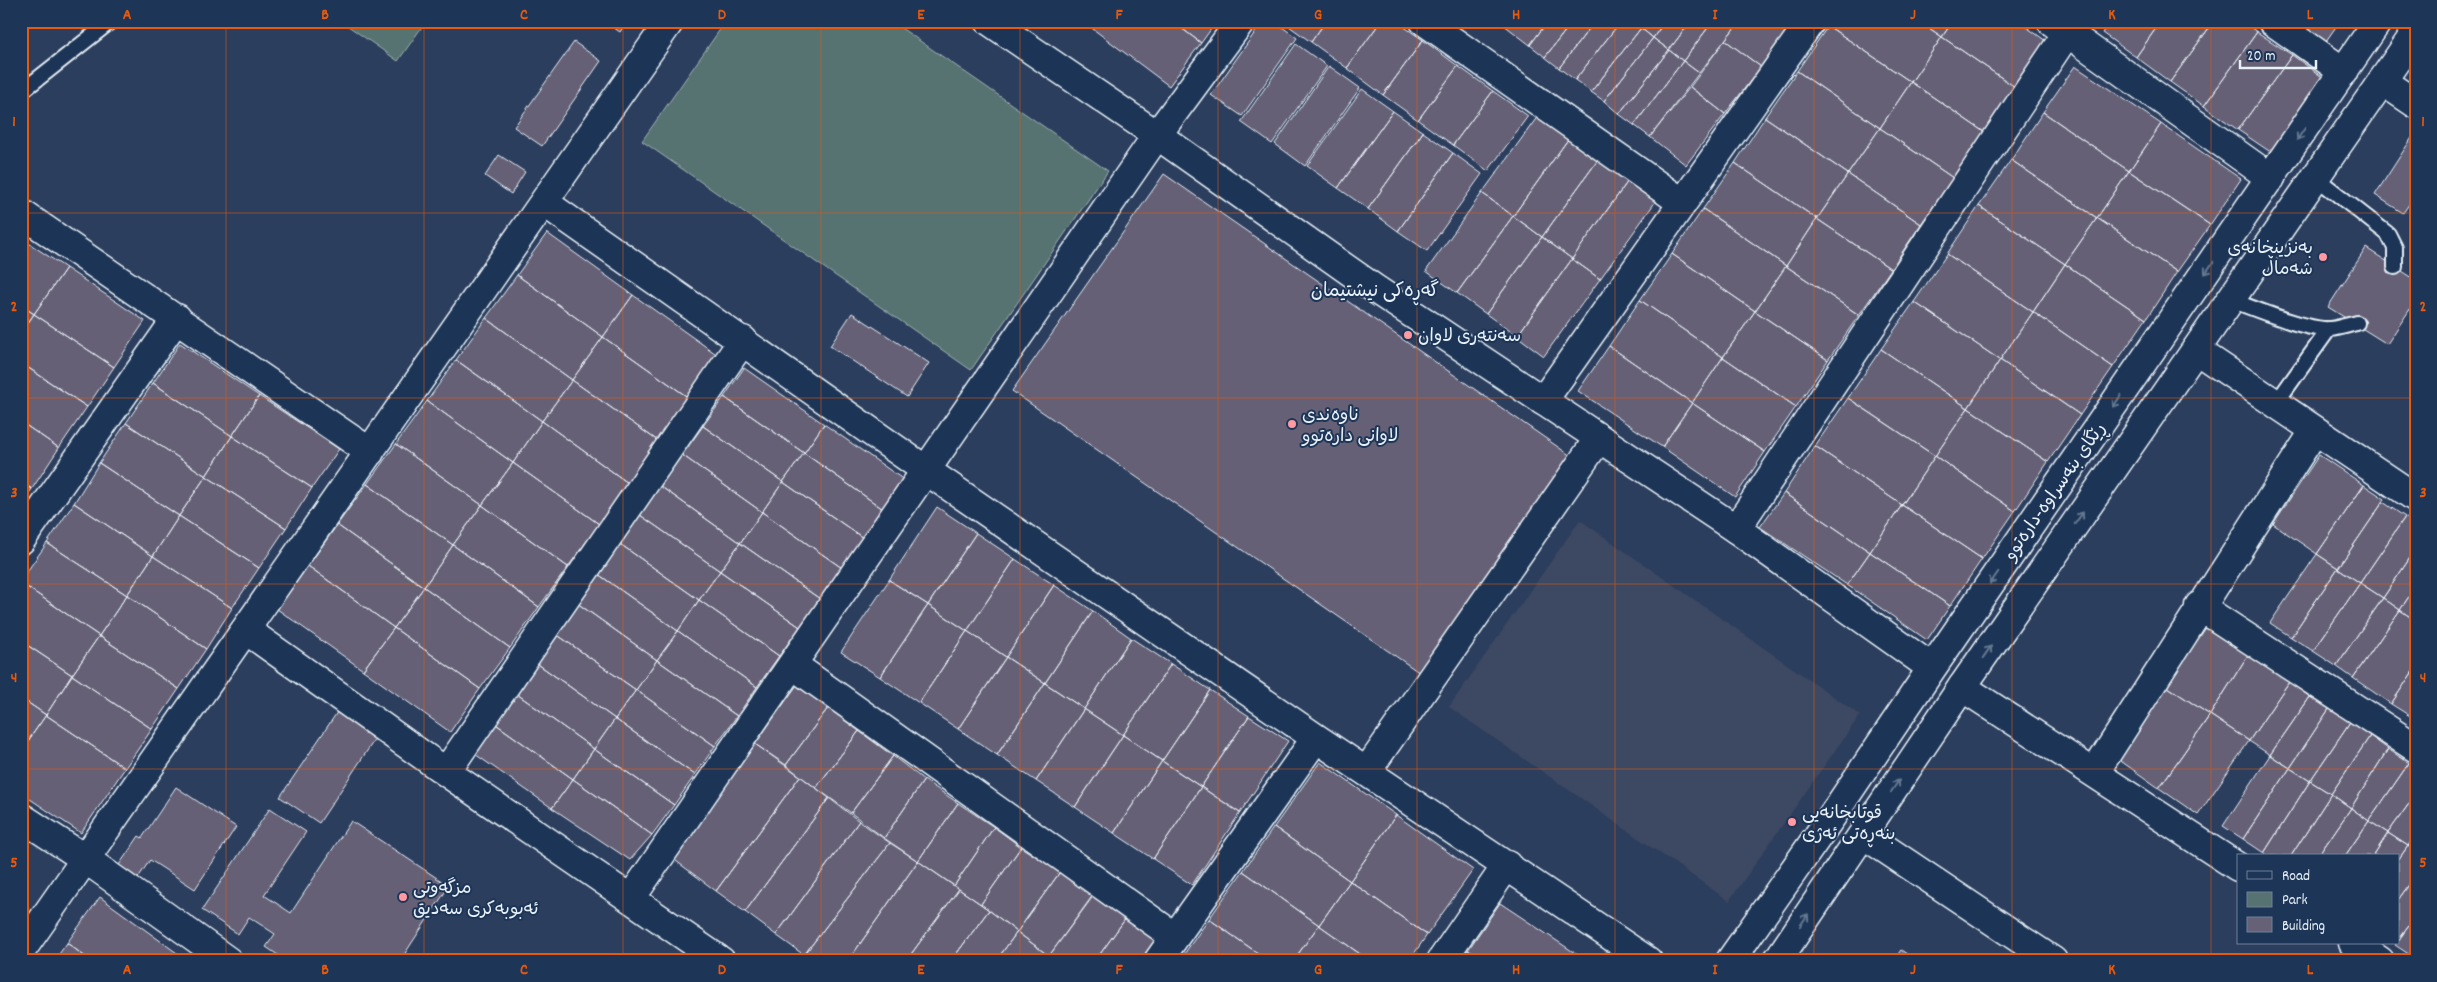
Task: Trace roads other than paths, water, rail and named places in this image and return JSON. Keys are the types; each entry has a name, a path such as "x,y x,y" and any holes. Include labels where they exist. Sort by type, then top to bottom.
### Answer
{"street":[{"path":"21,951 87,860 670,21"},
{"path":"989,21 1158,135 1375,289 1736,529 1932,668"},
{"path":"631,898 794,665 1158,135 1241,21"},
{"path":"1424,21 1683,204"},
{"path":"1544,401 1811,21"},
{"path":"2272,21 2344,72"},
{"name":"ڕێگای بنەسراوە-دارەتوو","path":"1730,961 1832,816 2378,21"},
{"path":"1736,529 2065,25 2271,178"},
{"name":"ڕێگای بنەسراوە-دارەتوو","path":"1777,961 1962,687 2416,32"},
{"path":"2382,81 2416,104"},
{"path":"2320,106 2350,127"},
{"path":"545,203 927,471 1316,738 1648,961"},
{"path":"21,213 177,318 370,452"},
{"path":"21,540 177,318"},
{"path":"446,772 742,340"},
{"path":"2196,350 2416,498"},
{"path":"2095,772 2199,606 2315,430"},
{"path":"1367,771 1599,438"},
{"path":"2199,606 2416,748"},
{"path":"246,630 446,772 722,961"},
{"path":"794,665 1175,937"},
{"path":"1962,687 2237,866"},
{"path":"1158,961 1316,738"},
{"path":"21,817 87,860 228,961"},
{"path":"1862,834 2047,959"},
{"path":"1441,961 1507,865"},
{"path":"2354,944 2380,961"}],"lane":[{"path":"21,92 111,21"},
{"path":"2315,178 2388,234 2395,248 2395,267"},
{"path":"2231,300 2271,315 2329,329 2357,323"},
{"path":"2276,403 2329,329"}],"place":[{"name":"بەنزینخانەی شەماڵ","path":"2323,257"},
{"name":"سەنتەری لاوان","path":"1408,335"},
{"name":"ناوەندی لاوانی دارەتوو","path":"1292,424"},
{"name":"قوتابخانەیی بنەڕەتی ئەژی","path":"1792,822"},
{"name":"مزگەوتی ئەبوبەکری سەدیق","path":"403,897"}],"district":[{"name":"گەڕەکی نیشتیمان","path":"1375,289"}]}
